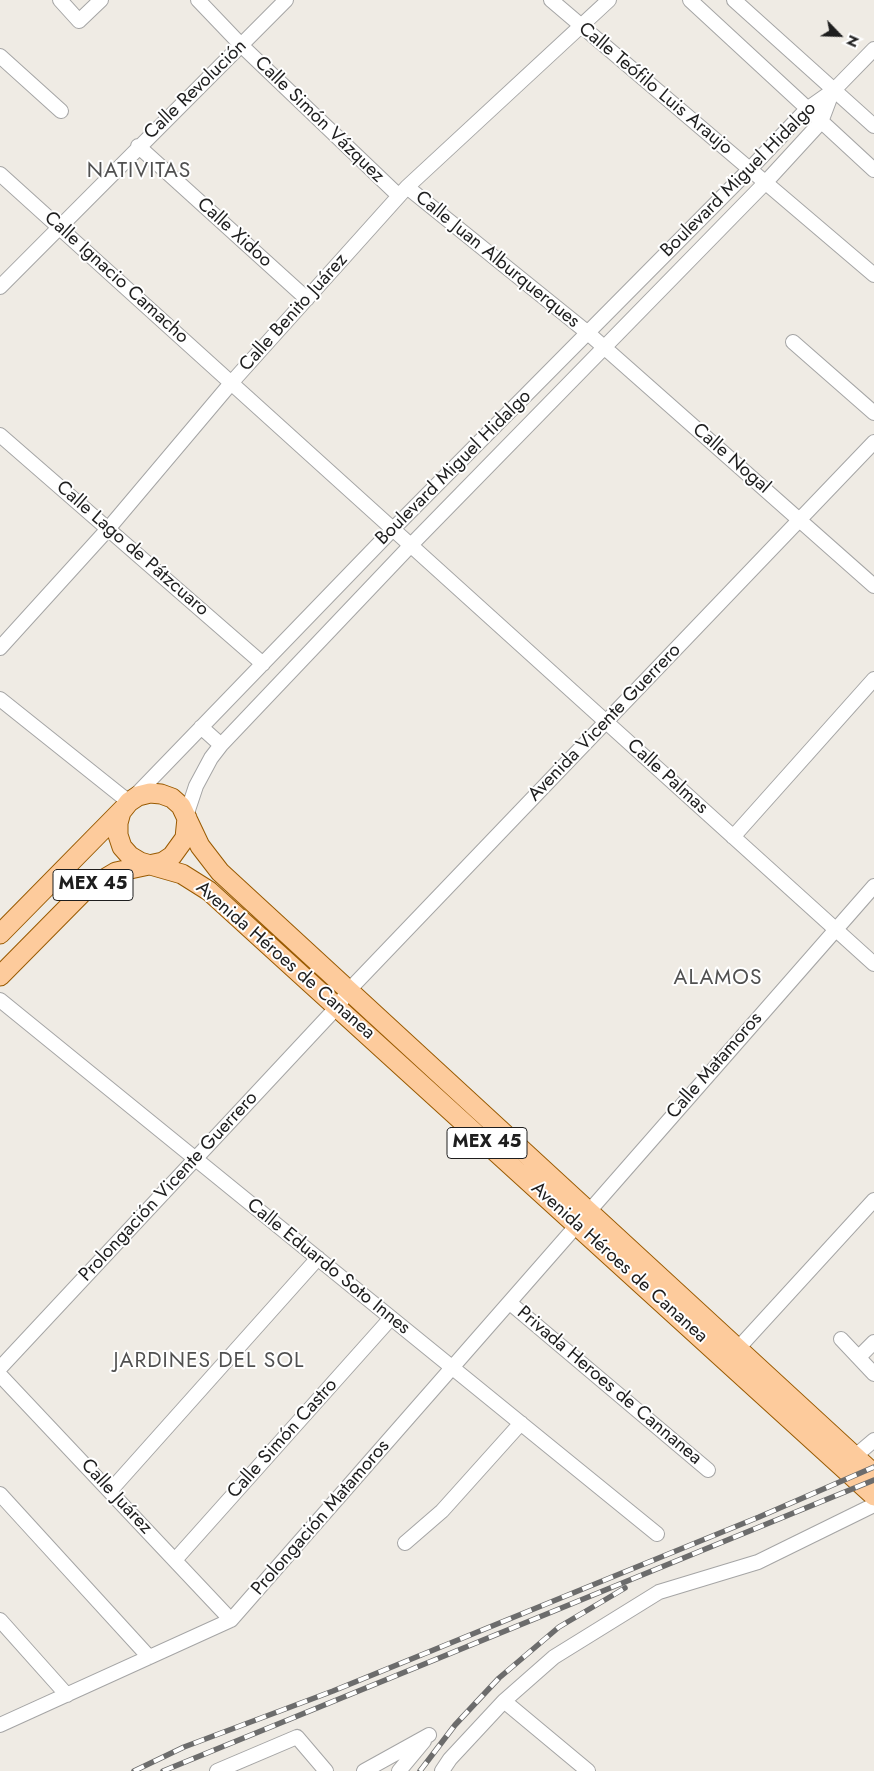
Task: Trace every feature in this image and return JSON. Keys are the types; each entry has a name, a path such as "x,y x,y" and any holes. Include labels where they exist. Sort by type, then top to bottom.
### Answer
{"main road":[{"name":"Avenida Héroes de Cananea","path":"583,1219 349,990 220,872 200,846 186,816 176,802 162,794 150,793 138,796 129,802 122,812 118,824 120,841 130,856 140,862 182,874 209,891 583,1219 732,1355 862,1450 874,1474"},
{"name":"MEX 45","path":"0,934 129,802"},
{"name":"MEX 45","path":"0,976 84,891 116,872 163,862 180,848 186,833 186,816"},
{"name":"Avenida Héroes de Cananea","path":"862,1450 874,1496"}],"street":[{"path":"60,0 79,21 101,0"},
{"name":"Calle Simón Vázquez","path":"198,0 242,46 403,192"},
{"name":"Calle Revolución","path":"0,286 286,0"},
{"name":"Calle Teófilo Luis Araujo","path":"551,0 874,275"},
{"name":"Calle Benito Juárez","path":"0,648 108,529 232,382 403,192 609,0"},
{"path":"690,0 874,170"},
{"path":"734,0 874,126"},
{"path":"834,90 874,48"},
{"path":"0,56 61,111"},
{"name":"Boulevard Miguel Hidalgo","path":"129,802 393,529 750,169 806,109 834,90"},
{"name":"Boulevard Miguel Hidalgo","path":"186,816 196,786 211,758 221,745 411,545 765,183 821,122 834,90"},
{"name":"Calle Xidoo","path":"138,146 307,299"},
{"name":"Calle Ignacio Camacho","path":"0,174 393,529"},
{"name":"Calle Juan Alburquerques","path":"403,192 588,333"},
{"name":"Calle Nogal","path":"588,333 874,586"},
{"path":"793,342 874,413"},
{"name":"Calle Lago de Pátzcuaro","path":"0,435 263,664"},
{"name":"Avenida Vicente Guerrero","path":"338,1006 349,990 874,442"},
{"name":"Calle Palmas","path":"393,529 874,964"},
{"path":"733,836 874,679"},
{"path":"0,699 129,802"},
{"path":"201,727 221,745"},
{"name":"Calle Matamoros","path":"583,1219 874,886"},
{"name":"Calle Eduardo Soto Innes","path":"0,1000 657,1534"},
{"name":"Prolongación Vicente Guerrero","path":"0,1368 338,1006"},
{"path":"732,1355 874,1200"},
{"name":"Prolongación Matamoros","path":"0,1725 231,1620 583,1219"},
{"path":"110,1491 318,1258"},
{"name":"Privada Heroes de Cannanea","path":"510,1303 708,1470"},
{"name":"Calle Simón Castro","path":"175,1560 391,1318"},
{"path":"841,1339 874,1374"},
{"path":"859,1357 874,1342"},
{"name":"Calle Juárez","path":"0,1374 231,1620"},
{"path":"405,1543 442,1511 521,1424"},
{"path":"0,1494 149,1657"},
{"path":"442,1771 504,1701 554,1657 659,1592 758,1562 874,1505"},
{"path":"0,1620 67,1695"},
{"path":"504,1701 588,1771"},
{"path":"364,1771 429,1735 399,1771"},
{"path":"217,1771 297,1737 326,1771"}],"railway":[{"path":"134,1771 184,1747 333,1691 759,1517 874,1467"},
{"path":"163,1771 874,1480"},
{"path":"420,1771 455,1725 499,1678 559,1627 625,1588"}],"district":[{"name":"NATIVITAS","path":"139,172"},
{"name":"ALAMOS","path":"718,979"},
{"name":"JARDINES DEL SOL","path":"209,1362"}]}
